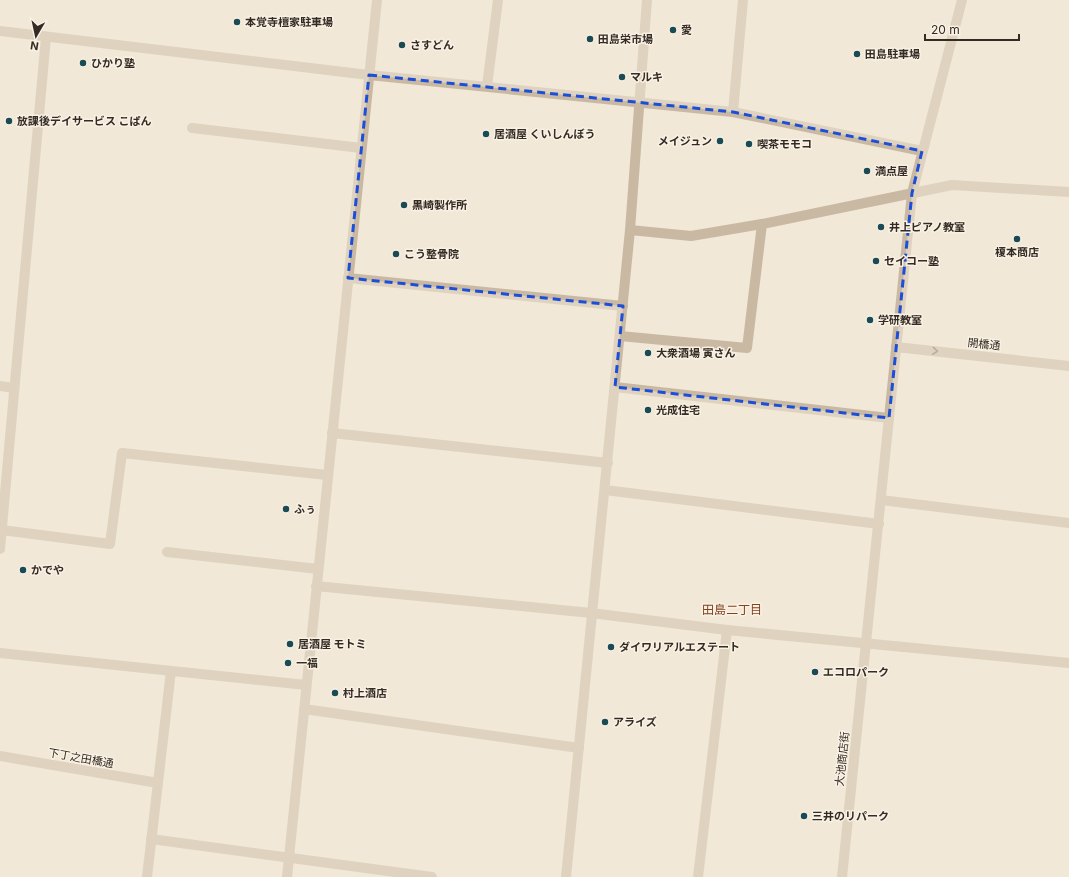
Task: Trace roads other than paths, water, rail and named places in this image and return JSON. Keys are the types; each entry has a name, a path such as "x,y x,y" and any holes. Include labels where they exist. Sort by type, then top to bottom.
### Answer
{"street":[{"path":"287,877 327,475 377,0"},
{"path":"487,86 498,0"},
{"path":"566,877 591,613 608,463 623,306 647,0"},
{"path":"733,112 743,0"},
{"name":"大池商店街","path":"842,877 912,193 962,0"},
{"path":"0,31 369,75 733,112 922,151"},
{"path":"0,549 46,37"},
{"path":"192,128 361,148"},
{"path":"630,230 691,236 762,224 952,185 1069,192"},
{"path":"620,336 747,348 762,224"},
{"path":"348,278 623,306"},
{"name":"開橋通","path":"896,347 1069,366"},
{"path":"0,386 14,388"},
{"path":"615,387 889,418"},
{"path":"332,433 608,463"},
{"path":"2,530 110,544 122,453 327,475"},
{"path":"605,490 879,524"},
{"path":"881,500 1069,523"},
{"path":"167,552 318,569"},
{"path":"316,586 591,613 727,630 1069,664"},
{"path":"698,877 727,630"},
{"path":"0,654 306,685"},
{"path":"147,877 171,671"},
{"path":"304,709 579,748"},
{"name":"下丁之田橋通","path":"0,756 158,783"},
{"path":"151,839 432,877"}],"place":[{"name":"本覚寺檀家駐車場","path":"237,22"},
{"name":"愛","path":"673,30"},
{"name":"田島栄市場","path":"590,39"},
{"name":"さすどん","path":"402,45"},
{"name":"田島駐車場","path":"857,54"},
{"name":"ひかり塾","path":"83,63"},
{"name":"マルキ","path":"622,77"},
{"name":"放課後デイサービス こぱん","path":"9,121"},
{"name":"居酒屋 くいしんぼう","path":"486,134"},
{"name":"メイジュン","path":"720,141"},
{"name":"喫茶モモコ","path":"749,144"},
{"name":"満点屋","path":"867,171"},
{"name":"黒崎製作所","path":"404,205"},
{"name":"井上ピアノ教室","path":"881,227"},
{"name":"榎本商店","path":"1017,239"},
{"name":"こう整骨院","path":"396,254"},
{"name":"セイコー塾","path":"876,261"},
{"name":"学研教室","path":"870,320"},
{"name":"大衆酒場 寅さん","path":"648,353"},
{"name":"光成住宅","path":"648,410"},
{"name":"ふぅ","path":"286,509"},
{"name":"かでや","path":"23,570"},
{"name":"居酒屋 モトミ","path":"290,644"},
{"name":"ダイワリアルエステート","path":"611,647"},
{"name":"一福","path":"288,663"},
{"name":"エコロパーク","path":"815,672"},
{"name":"村上酒店","path":"335,693"},
{"name":"アライズ","path":"605,722"},
{"name":"三井のリパーク","path":"804,816"}],"district":[{"name":"田島二丁目","path":"732,609"}]}
